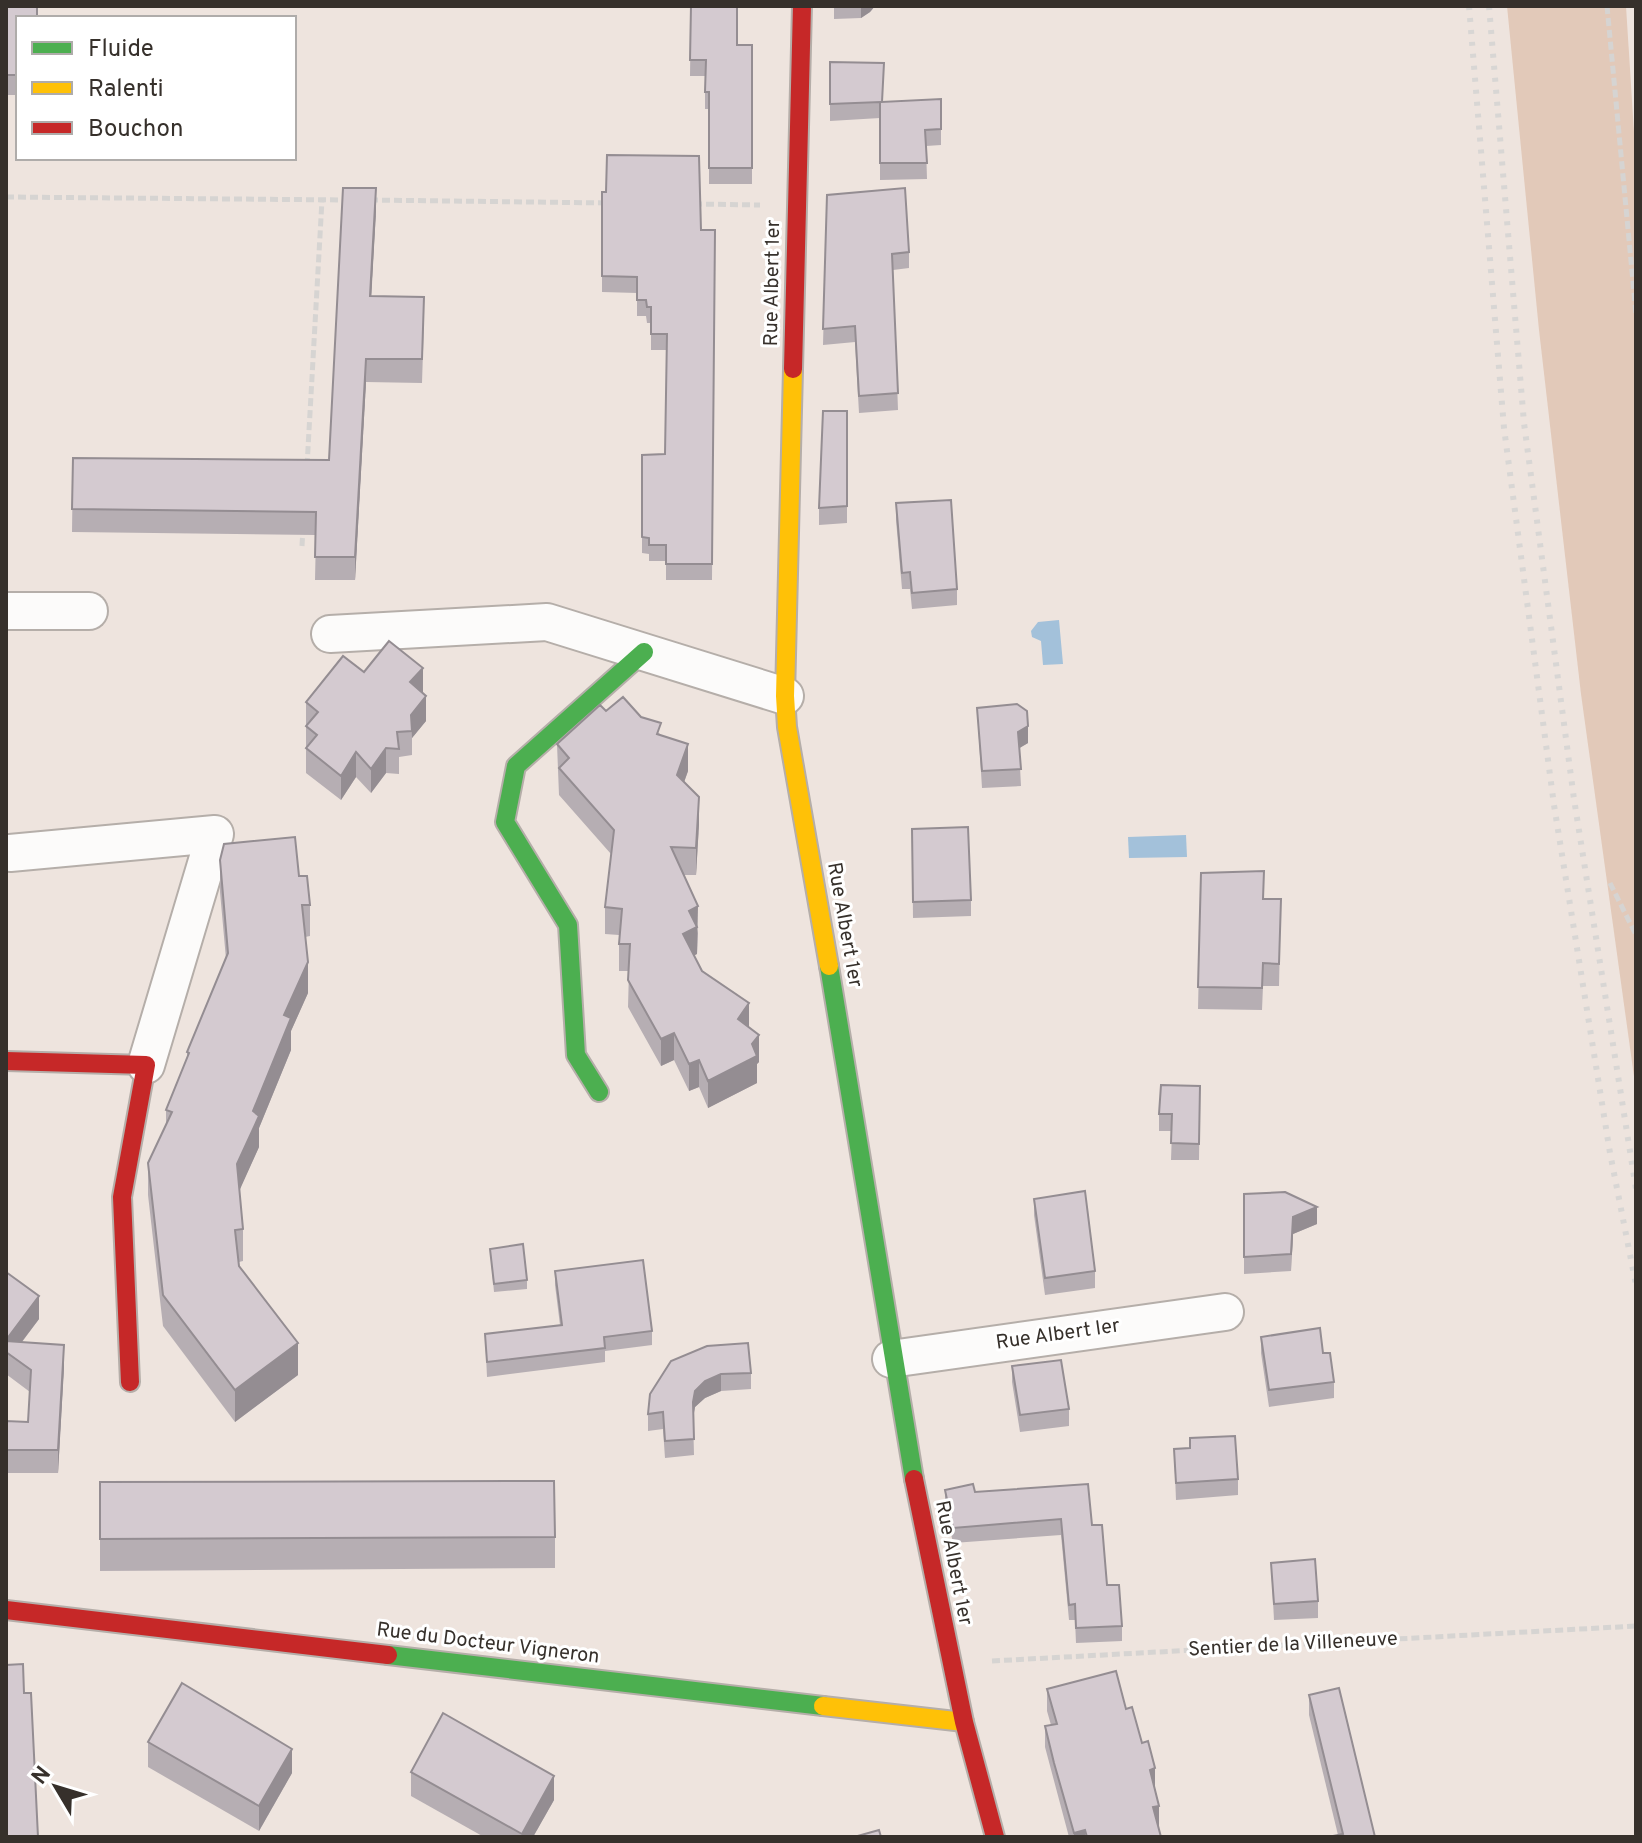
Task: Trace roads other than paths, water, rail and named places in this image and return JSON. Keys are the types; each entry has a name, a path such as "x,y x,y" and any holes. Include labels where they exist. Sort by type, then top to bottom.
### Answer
{"street":[{"name":"Rue Albert 1er","path":"802,6 785,696 787,727 853,1104 891,1359 951,1663 995,1837"},
{"path":"6,611 89,611"},
{"path":"330,634 547,622 785,696"},
{"path":"599,1092 576,1055 568,925 505,822 516,766 644,652"},
{"path":"10,853 215,834 146,1065 122,1197 130,1382"},
{"path":"6,1061 146,1065"},
{"name":"Rue Albert Ier","path":"891,1359 1225,1312"},
{"name":"Rue du Docteur Vigneron","path":"6,1610 964,1722"}],"water":[{"path":"1059,620 1063,664 1043,665 1041,641 1032,637 1031,631 1038,622"},
{"path":"1186,835 1187,857 1129,858 1128,837"}],"railway":[{"path":"1469,6 1504,428 1554,805 1610,1153 1636,1285"},
{"path":"1489,6 1524,423 1574,799 1636,1189"}]}
